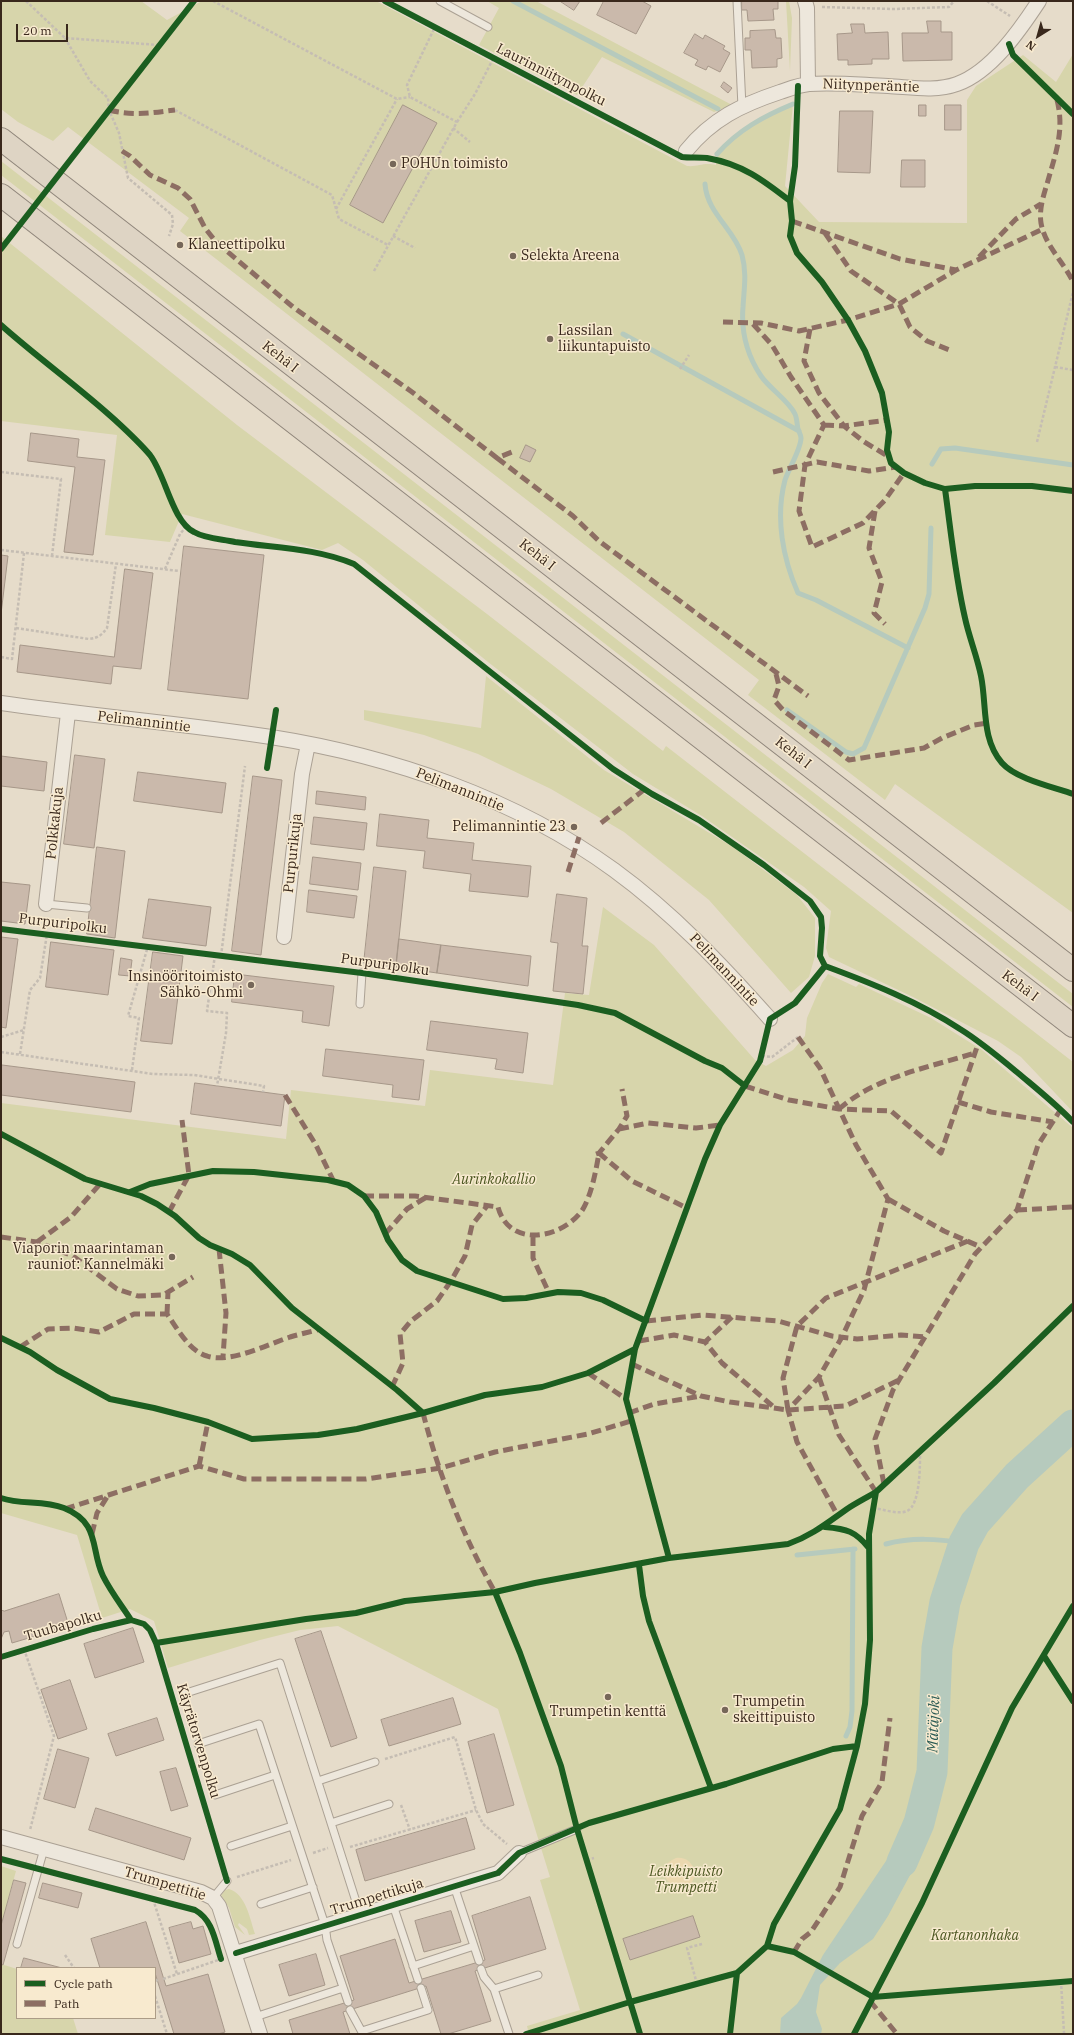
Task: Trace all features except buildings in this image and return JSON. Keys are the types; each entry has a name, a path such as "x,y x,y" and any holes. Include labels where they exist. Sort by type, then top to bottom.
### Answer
{"highway":[{"name":"Kehä I","path":"1,139 1073,970"},
{"name":"Kehä I","path":"1,195 226,369 288,415 617,674 1073,1026"}],"street":[{"name":"Niitynperäntie","path":"686,151 712,124 742,107 769,96 808,84 936,89 957,84 989,63 1009,44 1039,1"},
{"path":"806,4 808,84"},
{"name":"Pelimannintie","path":"1,703 271,737 308,744 436,778 483,797 558,834 614,870 662,908 702,945 770,1019"},
{"name":"Polkkakuja","path":"46,904 68,712"},
{"name":"Purpurikuja","path":"284,937 302,774 308,744"},
{"name":"Trumpettitie","path":"1,1838 201,1892 213,1898 219,1906 236,1953 260,2034"},
{"name":"Trumpettikuja","path":"236,1953 498,1873 519,1853"}],"lane":[{"path":"440,1 488,27"},
{"path":"737,1 742,107"},
{"path":"46,904 87,908"},
{"path":"360,1004 362,974"},
{"path":"183,1694 280,1664 360,1914"},
{"path":"198,1744 259,1724 313,1887 325,1925 327,1940 348,2002"},
{"path":"318,1781 375,1762"},
{"path":"215,1795 276,1775"},
{"path":"331,1823 389,1804"},
{"path":"231,1846 292,1826"},
{"path":"519,1853 577,1830"},
{"path":"17,1944 44,1849"},
{"path":"213,1898 227,1881"},
{"path":"454,1886 479,1962"},
{"path":"261,1904 313,1887"},
{"path":"393,1905 418,1980"},
{"path":"413,1966 474,1946"},
{"path":"481,1969 484,1977 494,1989 509,2034"},
{"path":"494,1989 538,1975"},
{"path":"255,2017 343,1988"},
{"path":"350,2010 362,2033 428,2010 421,1988"}],"path":[{"path":"26,1 65,38 90,81 108,98 107,112 119,133 128,178 172,215 173,224 168,236"},
{"path":"213,1 397,99 410,97 457,122"},
{"path":"806,4 894,9 949,7 954,1"},
{"path":"987,1 1023,26"},
{"path":"428,24 441,31"},
{"path":"410,97 407,85 435,27"},
{"path":"65,38 159,45"},
{"path":"155,51 164,39"},
{"path":"374,271 453,128 496,60"},
{"path":"336,209 397,99"},
{"path":"107,112 113,104"},
{"path":"175,110 332,195 339,219 388,245"},
{"path":"453,128 470,142"},
{"path":"393,236 415,248"},
{"path":"1037,442 1073,292"},
{"path":"681,368 689,354"},
{"path":"1055,367 1073,370"},
{"path":"1,472 61,479 52,556"},
{"path":"165,569 184,524 194,532"},
{"path":"1,550 180,571"},
{"path":"1,657 12,659 24,553"},
{"path":"16,628 89,639 96,638 104,634 107,628 116,564"},
{"path":"222,956 245,766"},
{"path":"20,1054 30,990 40,978 45,933 46,904"},
{"path":"132,1070 140,1018 128,1016 145,946 156,947"},
{"path":"207,954 229,956"},
{"path":"215,955 207,1011 227,1012 226,1033 217,1086"},
{"path":"1,1037 24,1030"},
{"path":"762,1056 772,1057 798,1037"},
{"path":"1,1052 153,1074 194,1075 264,1086 263,1092"},
{"path":"915,1454 926,1445"},
{"path":"873,1508 896,1512 907,1511 912,1507 917,1494 920,1449"},
{"path":"375,1762 456,1737 476,1810 483,1824 519,1853"},
{"path":"719,1786 727,1786 733,1781"},
{"path":"389,1804 400,1800 410,1830"},
{"path":"227,1881 302,1856 410,1830 476,1810"},
{"path":"577,1830 588,1863 594,1858"},
{"path":"1,1860 194,1910 205,1918 210,1924"},
{"path":"153,1899 177,1974"},
{"path":"690,1986 700,1983 687,1948 702,1944"},
{"path":"163,1979 221,1959 219,1952"},
{"path":"65,1954 73,1967"},
{"path":"1054,1982 1064,1981 1064,2033"},
{"path":"156,1999 167,2034"}],"green space":[{"path":"1,1 141,1 167,20 202,1 376,1 687,166 708,164 716,165 716,157 718,153 723,145 731,138 751,124 793,104 785,186 819,222 967,223 967,100 976,86 1023,55 1056,82 1073,54 1073,913 895,784 885,800 748,695 759,680 180,231 189,218 68,127 53,141 18,122 1,109"},
{"path":"487,1 536,1 732,105 714,112 602,57 577,95 479,45 499,8"},
{"path":"786,1 789,1 792,18 790,71"},
{"path":"1,161 1073,994 1073,1007 1,175"},
{"path":"1,236 237,425 487,614 663,751 666,746 1073,1062 1073,1112 1021,1057 998,1041 913,997 829,957 826,948 831,911 804,887 702,816 633,774 488,662 363,560 338,543 322,550 182,514 170,542 105,535 117,435 1,421"},
{"path":"486,676 604,770 733,847 797,895 815,918 815,956 809,977 791,993 709,900 624,832 551,789 478,754 424,735 364,720 364,710 481,728"},
{"path":"603,907 654,945 755,1060 766,1066 793,1050 805,1036 807,1018 822,983 828,974 856,987 859,984 931,1018 982,1050 1073,1128 1073,2034 529,2034 527,2026 580,2010 540,1880 550,1877 498,1709 338,1626 300,1630 260,1640 168,1668 154,1621 130,1609 102,1618 77,1535 1,1513 1,1103 286,1139 291,1090 425,1106 430,1070 553,1085 565,993 589,995"},
{"path":"1,1866 16,1871 1,1926"},
{"path":"229,1889 240,1896 243,1901 255,1934 249,1935 247,1929 239,1923 238,1925 245,1935 235,1927 229,1908 221,1895 225,1890"},
{"path":"1,1964 16,1969 16,2019 73,2019 78,2034 1,2034"}],"sand":[{"path":"676,1858 686,1859 692,1865 695,1872 692,1883 686,1887 678,1888 671,1884 666,1878 664,1871 667,1864"}],"shaded area":[{"path":"904,1820 931,1826 923,1851 888,1916 873,1939 840,1963 820,1985 816,2012 822,2029 821,2034 780,2034 781,2018 797,2004 823,1955 892,1852"}],"waterway":[{"path":"513,1 718,109"},
{"path":"717,154 725,145 752,124 793,104"},
{"path":"705,184 710,204 733,237 744,262 745,275 743,325 746,343 752,360 761,376 769,386 792,409 796,416 798,429 801,436 799,448 785,480 781,509 782,538 788,566 798,593 816,600 908,648"},
{"path":"623,334 799,431"},
{"path":"932,464 941,449 955,448 1073,465"},
{"path":"787,710 846,752 853,754 864,748 925,608 929,594 931,528"},
{"name":"Mätäjoki","path":"902,1862 919,1823 932,1772 937,1648 945,1602 964,1543 975,1523 1017,1476 1073,1425"},
{"path":"886,1544 906,1540 925,1539 964,1543"},
{"path":"846,1736 850,1727 852,1711 853,1549"},
{"path":"797,1555 855,1549"}],"marked path":[{"path":"1057,100 1060,122 1058,143 1041,208 1041,223 1046,239 1073,282"},
{"path":"109,110 126,113 149,113 175,110"},
{"path":"122,151 130,156 150,175 178,188 190,199 205,228 216,242 293,307 412,392 497,458 512,452"},
{"path":"979,257 1016,219 1041,204"},
{"path":"792,221 900,259 956,270"},
{"path":"723,322 761,323 799,331 848,320 899,304 956,270 1043,229"},
{"path":"825,233 851,271 899,304 910,327 927,341 952,351"},
{"path":"753,324 772,345 791,377 824,425 805,465 799,511 812,547 863,523 885,500 904,473"},
{"path":"810,329 804,361 819,393 844,426 863,441 889,457"},
{"path":"824,425 844,426 887,420"},
{"path":"497,458 573,516 599,541 808,696"},
{"path":"773,472 817,462 869,471 896,467"},
{"path":"875,511 869,548 882,582 874,613 885,624"},
{"path":"776,674 779,686 774,700 784,711 849,760 924,748 942,738 974,725 987,723"},
{"path":"601,823 645,789"},
{"path":"568,872 579,837"},
{"path":"798,1037 820,1068 856,1145 888,1199 864,1290 842,1337 819,1377 788,1410 797,1442 838,1516"},
{"path":"745,1086 789,1100 839,1109 891,1111 941,1153 979,1041"},
{"path":"839,1109 853,1098 886,1081 922,1068 975,1053"},
{"path":"596,1154 599,1153 619,1129 627,1116 622,1089"},
{"path":"285,1095 316,1145 334,1182"},
{"path":"958,1102 991,1112 1053,1122"},
{"path":"884,1484 875,1439 893,1390 975,1254 1017,1210 1038,1145 1061,1109"},
{"path":"169,1212 189,1175 182,1120"},
{"path":"619,1129 648,1123 696,1128 720,1125"},
{"path":"364,1196 415,1196 498,1207 504,1220 513,1229 524,1234 537,1235 550,1233 563,1227 574,1219 583,1209 591,1189 599,1153 632,1181 687,1208"},
{"path":"37,1242 71,1217 100,1184"},
{"path":"385,1234 407,1209 425,1198"},
{"path":"888,1199 944,1231 981,1247"},
{"path":"392,1387 403,1363 400,1334 411,1321 437,1301 451,1281 465,1256 472,1225 487,1206"},
{"path":"1017,1210 1073,1207"},
{"path":"533,1236 533,1258 549,1293"},
{"path":"1,1237 37,1242 73,1256 117,1289 138,1296 163,1295 193,1277"},
{"path":"788,1410 783,1378 797,1326 826,1298 968,1241"},
{"path":"219,1249 226,1313 223,1357"},
{"path":"167,1314 168,1292"},
{"path":"20,1347 48,1329 73,1328 99,1332 134,1314 167,1314 189,1344 201,1353 216,1358 249,1352 290,1337 320,1329"},
{"path":"646,1321 703,1315 778,1321 832,1336 857,1339 901,1335 926,1337"},
{"path":"732,1317 705,1342 722,1363 775,1408"},
{"path":"639,1341 674,1335 705,1342"},
{"path":"632,1364 701,1396 730,1402 788,1410 845,1406 899,1380"},
{"path":"588,1373 626,1399"},
{"path":"819,1377 839,1435 876,1492"},
{"path":"629,1413 654,1404 701,1396"},
{"path":"423,1413 436,1459 462,1528 495,1592"},
{"path":"65,1509 199,1466 244,1479 366,1479 441,1468 495,1452 588,1434 631,1421"},
{"path":"199,1466 208,1422"},
{"path":"92,1534 97,1513 107,1497"},
{"path":"794,1952 802,1939 811,1932 840,1887 862,1816 882,1782 890,1718"},
{"path":"870,2001 897,2034"}],"cycle path":[{"path":"1,249 194,1"},
{"name":"Laurinniitynpolku","path":"385,1 682,157 707,158 731,164 752,174 771,186 790,201"},
{"path":"1009,44 1013,55 1073,114"},
{"path":"798,86 795,166 790,201 792,221 790,236 797,253 822,282 848,320 865,351 882,393 889,432 887,450 891,463 904,473 925,483 945,489 975,486 1032,486 1073,491"},
{"path":"1,325 101,408 142,446 156,464 180,518 186,526 194,532 209,537 235,542 295,549 325,555 354,564 613,769 652,794 699,820 764,865 810,901 821,917 822,928 820,956 825,966 877,986 928,1010 960,1029 1004,1062 1060,1109 1073,1122"},
{"path":"945,489 958,586 981,676 988,733 995,754 1008,769 1016,774 1035,782 1073,794"},
{"path":"267,768 276,710"},
{"name":"Purpuripolku","path":"1,929 362,973 578,1005 615,1013 705,1061 722,1068 745,1086"},
{"path":"669,1558 626,1399 635,1349 705,1159 720,1125 760,1061 770,1019 795,1003 825,966"},
{"path":"1,1134 85,1179 141,1196 157,1204 175,1216 199,1238 210,1245 232,1254 250,1265 292,1308 397,1390 423,1413"},
{"path":"130,1192 150,1184 213,1171 254,1172 328,1180 348,1185 364,1196 376,1212 388,1240 402,1260 417,1271 503,1299 526,1298 558,1292 581,1293 603,1300 646,1321"},
{"path":"730,2034 737,1973 767,1946 774,1924 840,1809 857,1746 865,1704 870,1640 869,1534 876,1492 994,1383 1073,1306"},
{"path":"1,1338 30,1352 57,1370 110,1399 154,1408 208,1422 252,1439 318,1435 357,1429 423,1413 485,1395 542,1387 588,1373 635,1349"},
{"path":"156,1643 306,1619 356,1613 405,1601 495,1592 669,1558 788,1544 812,1533 850,1507 876,1492"},
{"path":"1,1498 48,1504 64,1508 76,1514 84,1521 89,1529 103,1576 131,1620"},
{"path":"825,1527 845,1530 855,1534 869,1548"},
{"path":"639,1565 643,1596 649,1621 711,1788"},
{"path":"495,1592 520,1653 561,1766 577,1829 640,2034"},
{"path":"854,2034 922,1903 1012,1708 1073,1606"},
{"name":"Tuubapolku","path":"1,1657 93,1629 131,1620 144,1624 150,1630 156,1643 227,1881"},
{"path":"1044,1656 1073,1701"},
{"path":"236,1953 498,1873 519,1853 589,1823 726,1784 833,1749 857,1746"},
{"path":"1,1859 195,1910 201,1914 210,1925 221,1959"},
{"path":"767,1946 794,1952 873,1997 1073,1981"},
{"path":"526,2034 630,2002 737,1973"}],"place":[{"name":"POHUn toimisto","path":"393,164"},
{"name":"Klaneettipolku","path":"180,245"},
{"name":"Selekta Areena","path":"513,256"},
{"name":"Lassilan liikuntapuisto","path":"550,339"},
{"name":"Pelimannintie 23","path":"574,827"},
{"name":"Insinööritoimisto Sähkö-Ohmi","path":"251,985"},
{"name":"Viaporin maarintaman rauniot: Kannelmäki","path":"172,1257"},
{"name":"Trumpetin kenttä","path":"608,1697"},
{"name":"Trumpetin skeittipuisto","path":"725,1710"}],"park label":[{"name":"Aurinkokallio","path":"494,1180"},
{"name":"Leikkipuisto Trumpetti","path":"686,1880"},
{"name":"Kartanonhaka","path":"975,1936"}]}
